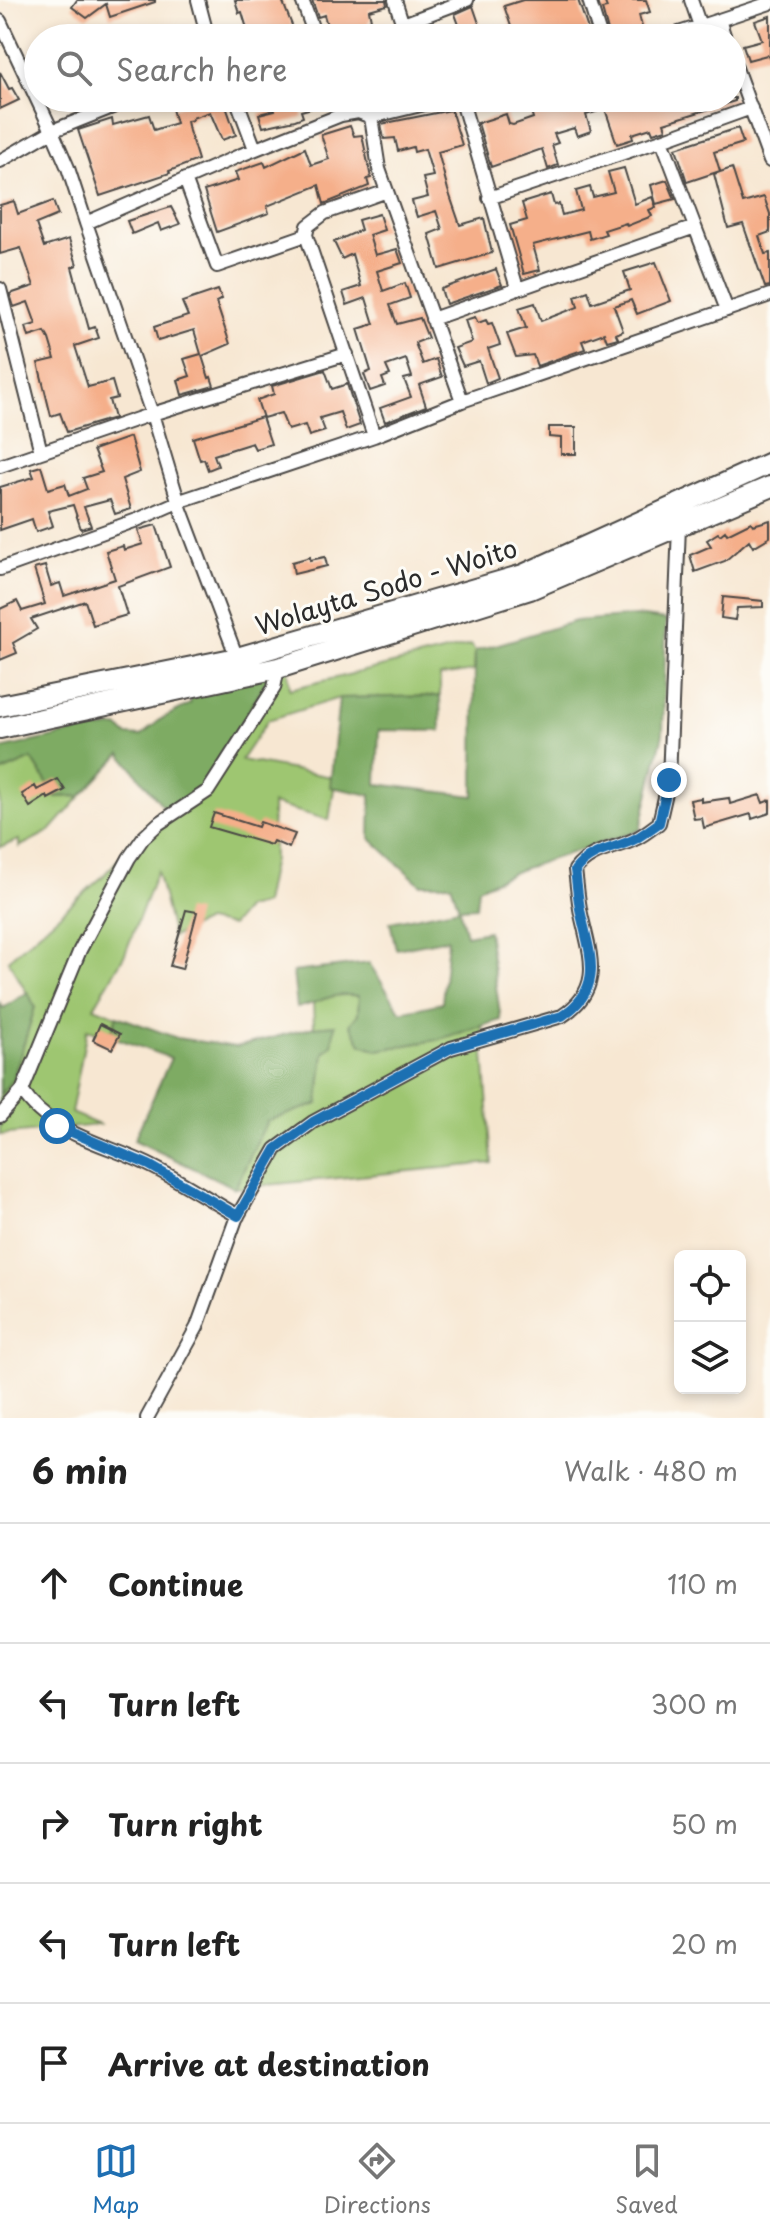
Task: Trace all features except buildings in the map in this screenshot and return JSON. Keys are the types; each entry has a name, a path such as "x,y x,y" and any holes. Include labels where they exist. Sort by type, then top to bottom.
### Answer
{"highway":[{"name":"Wolayta Sodo - Woito","path":"0,706 237,658 523,575 770,463"},
{"name":"Wolayta Sodo - Woito","path":"0,728 278,668 530,589 770,487"}],"street":[{"path":"198,0 204,24"},
{"path":"302,0 311,24"},
{"path":"395,0 403,24 467,0"},
{"path":"589,0 597,24"},
{"path":"691,0 699,24"},
{"path":"706,24 770,3"},
{"path":"719,20 720,24"},
{"path":"0,21 24,72"},
{"path":"746,95 770,161"},
{"path":"746,110 751,108"},
{"path":"43,112 68,168 152,414 180,507 237,658"},
{"path":"0,161 52,131 100,112"},
{"path":"241,112 255,149"},
{"path":"86,223 341,115 358,112 371,117 388,112"},
{"path":"465,112 517,288"},
{"path":"489,198 740,112"},
{"path":"371,117 379,169 462,401"},
{"path":"662,140 727,310"},
{"path":"185,179 217,266 306,235"},
{"path":"374,436 306,235 308,226 325,213 387,191"},
{"path":"432,319 695,227"},
{"path":"0,289 41,452"},
{"path":"0,569 137,520 180,501 374,436 462,401 770,295"},
{"path":"0,466 152,414 347,354"},
{"path":"147,1418 197,1327 238,1216 276,1149 313,1122 451,1048 562,1016 573,1009 585,991 592,978 592,953 581,913 575,870 583,860 605,848 635,839 659,823 669,780 679,526"},
{"path":"0,1116 22,1091 80,950 129,858 158,824 208,791 274,688 278,668"},
{"path":"22,1091 33,1109 52,1124 149,1165 238,1216"}],"green space":[{"path":"635,616 666,620 663,734 640,830 519,870 478,888 476,907 459,908 451,884 420,884 370,838 371,795 330,787 339,698 440,696 441,731 379,730 377,784 474,796 475,651 576,621"},
{"path":"471,645 475,651 474,671 440,676 440,696 339,698 268,720 241,760 332,777 331,787 334,789 329,820 272,804 273,859 264,904 246,908 231,926 206,921 173,937 157,871 125,954 94,1007 117,1016 110,1036 87,1029 71,1113 99,1125 0,1135 0,1095 13,1079 35,1007 8,960 102,877 165,809 189,797 209,779 271,672 267,654 286,651 290,689"},
{"path":"267,654 271,672 209,779 189,797 165,809 121,754 81,796 56,797 32,759 0,773 0,749 81,731 118,727 127,735 141,736 161,719 190,704 194,690"},
{"path":"32,759 56,797 81,796 50,831 19,847 19,840 0,847 0,773"},
{"path":"459,908 466,935 488,931 501,1020 436,1040 378,1050 361,1044 350,1024 358,1014 359,996 333,996 297,1008 293,972 369,963 401,1012 442,1003 448,939 396,949 390,922"},
{"path":"28,992 35,1007 13,1079 0,1095 0,1003 3,1008"},
{"path":"359,996 358,1015 378,1050 436,1040 482,1026 492,1163 235,1188 267,1120 318,1104 324,1053 335,1025 314,1027 313,1004 324,997"},
{"path":"117,1016 177,1038 236,1047 314,1027 335,1025 332,1045 324,1053 318,1104 267,1121 235,1188 134,1140 171,1058 110,1036"}],"route":[{"path":"57,1126 149,1165 238,1216 276,1149 313,1122 451,1048 522,1029 562,1016 573,1009 592,978 592,953 581,913 575,870 583,860 605,848 635,839 659,823 669,780"}]}
